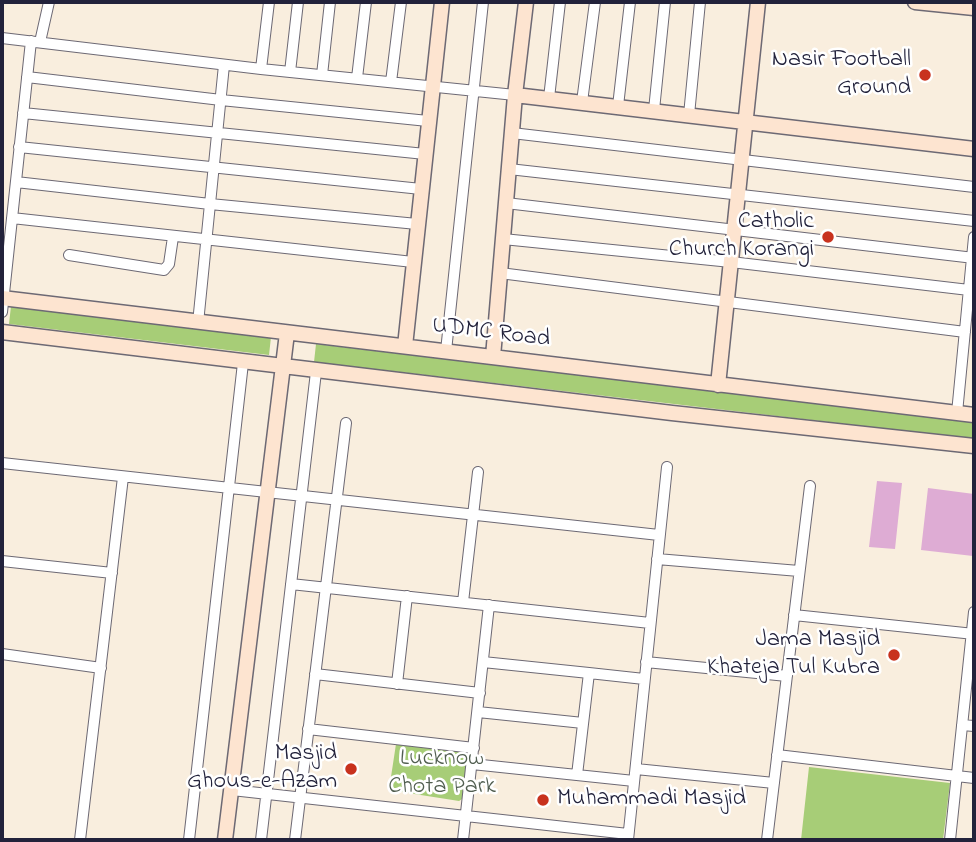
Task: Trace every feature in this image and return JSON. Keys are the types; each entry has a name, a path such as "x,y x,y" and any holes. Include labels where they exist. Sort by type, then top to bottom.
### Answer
{"street":[{"path":"2,303 27,77 50,2"},
{"path":"261,69 269,2"},
{"path":"290,72 298,2"},
{"path":"322,75 330,2"},
{"path":"357,78 366,2"},
{"path":"391,82 401,2"},
{"path":"404,346 442,2"},
{"path":"446,351 483,2"},
{"path":"493,357 515,94 526,2"},
{"path":"549,98 561,2"},
{"path":"582,102 595,2"},
{"path":"618,106 630,2"},
{"path":"654,110 665,2"},
{"path":"689,114 701,2"},
{"path":"718,385 758,2"},
{"path":"915,2 974,6"},
{"path":"2,38 224,65 515,94 974,149"},
{"path":"198,323 224,65"},
{"path":"27,77 428,121"},
{"path":"23,113 425,154"},
{"path":"512,133 974,187"},
{"path":"19,147 421,189"},
{"path":"509,169 974,221"},
{"path":"16,182 210,204 417,223"},
{"path":"506,204 973,258"},
{"path":"12,218 413,262"},
{"path":"69,255 164,270 169,264 173,237"},
{"path":"957,413 974,237"},
{"path":"503,239 969,290"},
{"path":"500,274 965,332"},
{"name":"UDMC Road","path":"2,303 287,332 974,415"},
{"path":"2,332 316,372 974,446"},
{"path":"225,840 287,332"},
{"path":"189,840 243,363"},
{"path":"261,840 316,372"},
{"path":"295,840 346,423"},
{"path":"2,463 659,535"},
{"path":"233,790 628,837 667,467"},
{"path":"463,602 478,472"},
{"path":"80,840 123,477"},
{"path":"767,840 810,486"},
{"path":"657,559 799,571"},
{"path":"2,561 112,573"},
{"path":"291,584 650,623"},
{"path":"397,684 407,596"},
{"path":"463,840 489,605"},
{"path":"950,840 962,725 970,685 974,612"},
{"path":"793,615 973,634"},
{"path":"2,654 101,668"},
{"path":"483,662 644,679"},
{"path":"646,662 787,676"},
{"path":"577,775 589,673"},
{"path":"315,674 480,693"},
{"path":"478,712 583,723"},
{"path":"962,725 974,726"},
{"path":"308,729 474,748"},
{"path":"777,755 974,778"},
{"path":"472,764 634,781"},
{"path":"636,769 774,783"},
{"path":"569,840 570,829"}],"green space":[{"path":"11,306 271,337 269,355 9,324"},
{"path":"316,344 974,421 974,439 314,362"},
{"name":"Lucknow Chota Park","path":"396,744 475,753 470,794 459,801 389,790"},
{"path":"809,767 950,783 943,840 801,840"}],"building":[{"path":"877,481 902,483 895,549 869,547"},
{"path":"928,488 974,494 973,556 921,550"}],"place":[{"name":"Nasir Football Ground","path":"925,75"},
{"name":"Catholic Church Korangi","path":"828,237"},
{"name":"Jama Masjid Khateja Tul Kubra","path":"894,655"},
{"name":"Masjid Ghous-e-Azam","path":"351,769"},
{"name":"Muhammadi Masjid","path":"543,800"}]}
